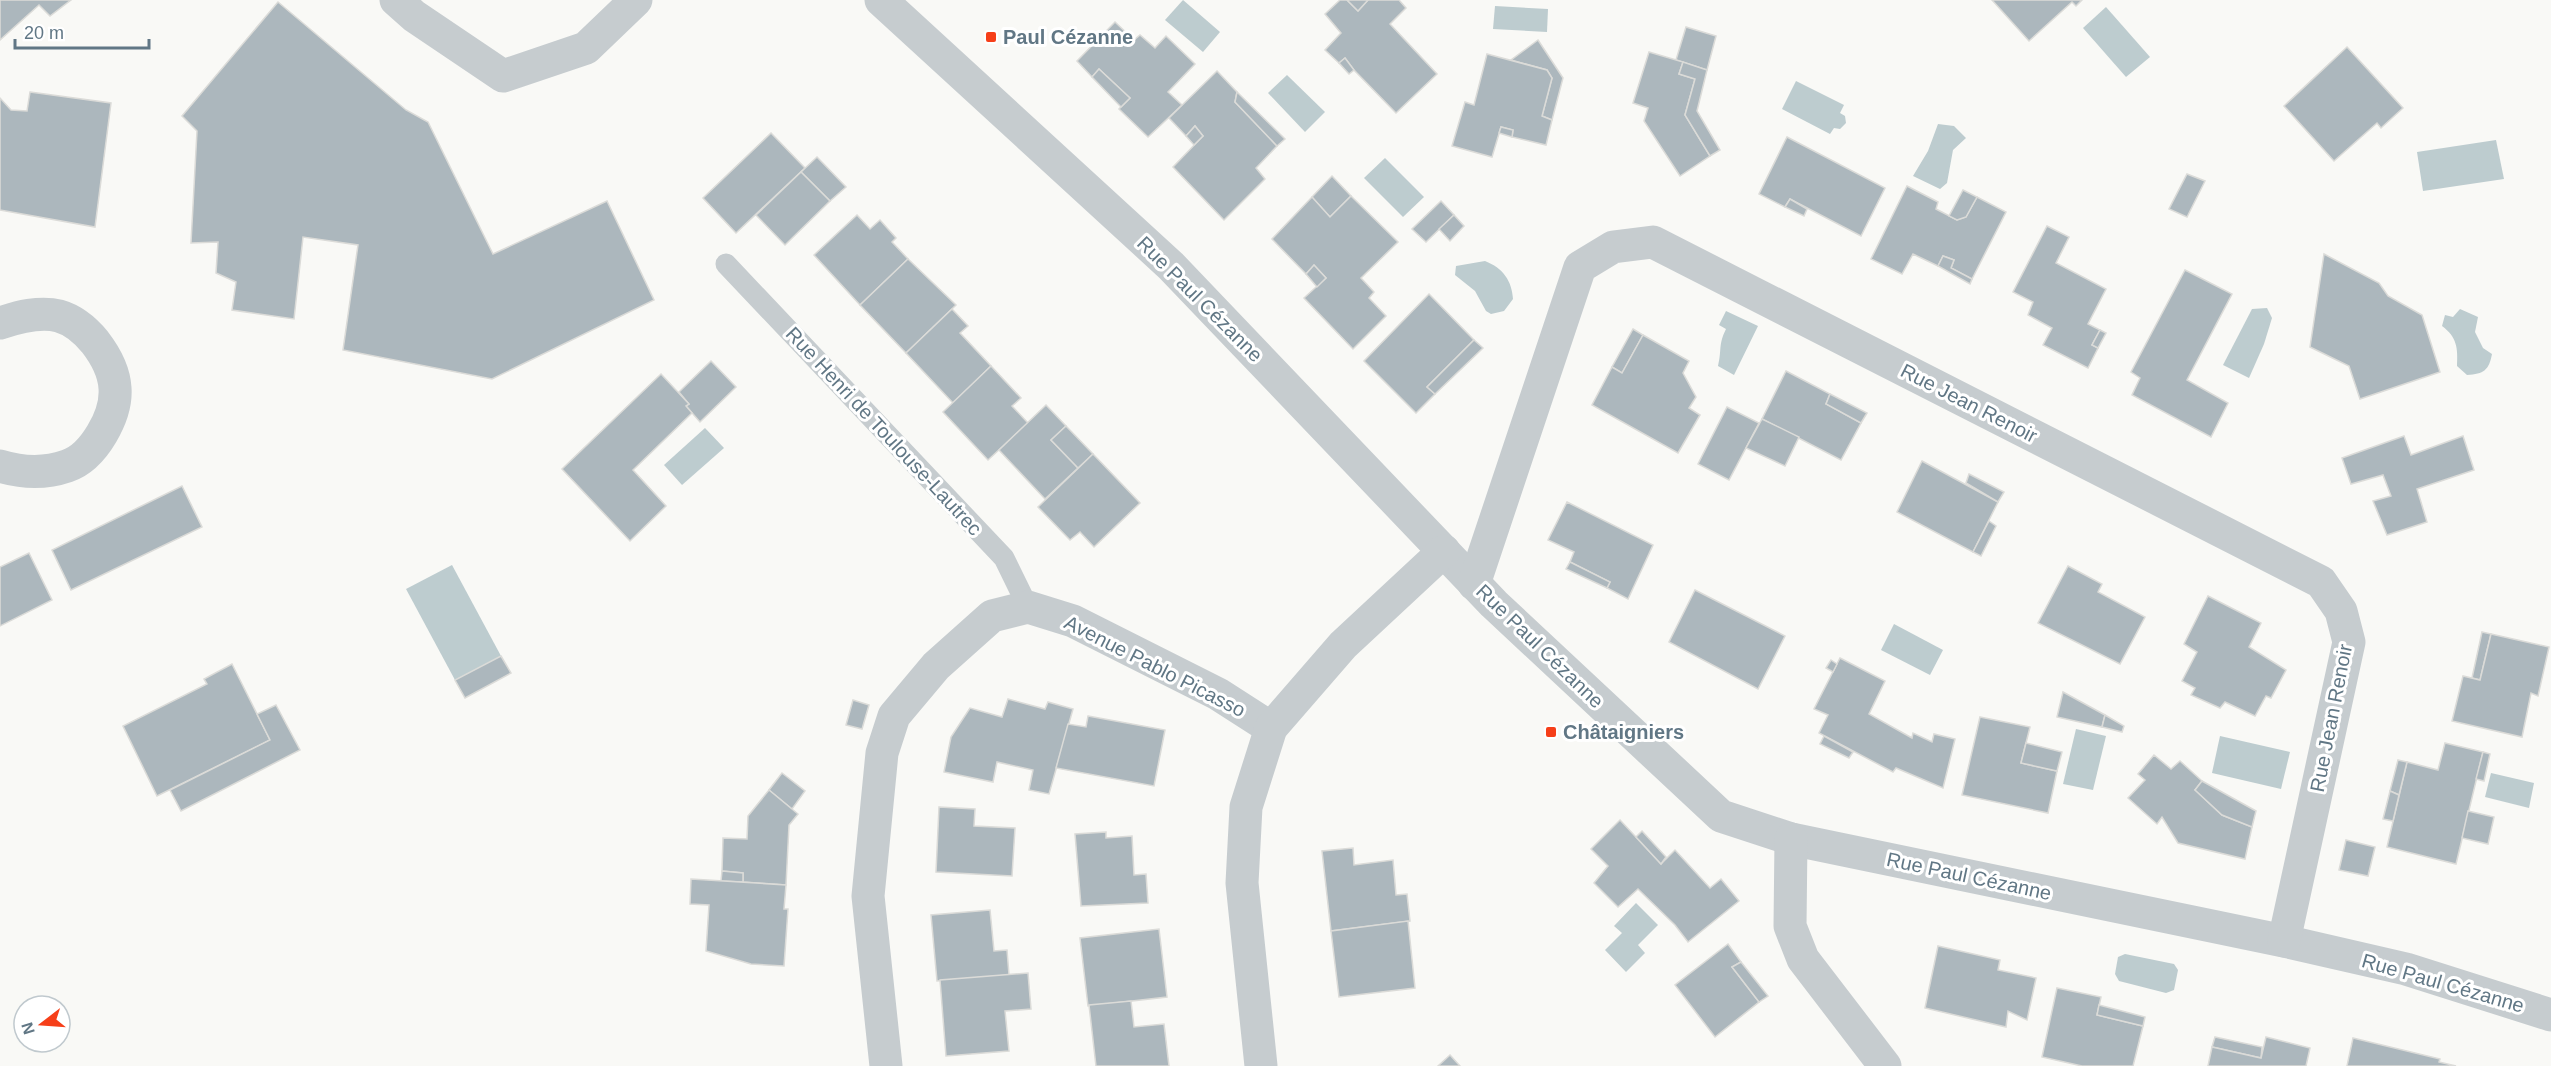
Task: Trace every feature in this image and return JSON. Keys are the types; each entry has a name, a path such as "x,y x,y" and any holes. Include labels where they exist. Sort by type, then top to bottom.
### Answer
{"street":[{"path":"396,0 414,16 503,75 586,48 636,0"},
{"name":"Rue Paul Cézanne","path":"881,0 1171,266 1474,584 1721,816 1791,839 2284,941 2406,969 2551,1015"},
{"name":"Rue Jean Renoir","path":"1474,584 1580,267 1613,247 1653,242 2321,582 2341,611 2349,642 2284,941"},
{"path":"0,323 24,315 59,316 86,330 106,357 115,388 109,418 98,443 69,466 25,473 0,466"},
{"path":"1261,1066 1242,883 1246,807 1271,728 1343,645 1444,551"},
{"path":"886,1066 868,896 882,753 894,716 936,666 992,615 1028,607"},
{"name":"Avenue Pablo Picasso","path":"1028,607 1083,626 1218,694 1271,728"},
{"path":"1791,839 1790,926 1803,959 1885,1066"}],"lane":[{"name":"Rue Henri de Toulouse-Lautrec","path":"726,264 1004,558 1028,607"}],"shaded area":[{"path":"1183,0 1220,32 1203,52 1165,20"},
{"path":"1495,6 1548,9 1547,32 1493,29"},
{"path":"2106,7 2150,57 2126,77 2083,28"},
{"path":"1287,75 1325,112 1305,132 1268,93"},
{"path":"1796,81 1844,105 1840,113 1845,116 1846,123 1840,129 1834,128 1830,134 1782,109"},
{"path":"1938,124 1954,126 1966,138 1953,150 1947,183 1940,189 1913,176 1928,151"},
{"path":"2496,140 2504,179 2423,191 2417,152"},
{"path":"1385,158 1424,197 1403,217 1364,178"},
{"path":"1485,261 1502,271 1511,286 1513,299 1504,311 1491,314 1486,311 1475,291 1455,275 1456,266"},
{"path":"2267,308 2272,318 2264,344 2249,378 2223,365 2252,309"},
{"path":"2460,309 2478,317 2475,332 2483,348 2492,354 2485,370 2478,374 2467,375 2457,366 2456,343 2451,334 2442,326 2445,315 2453,317"},
{"path":"1726,311 1758,326 1734,375 1718,366 1726,329 1719,325"},
{"path":"705,428 724,448 682,485 664,465"},
{"path":"452,565 501,656 455,680 406,589"},
{"path":"1894,624 1943,650 1930,675 1881,650"},
{"path":"2076,729 2106,736 2093,790 2063,784"},
{"path":"2220,736 2290,752 2281,789 2212,773"},
{"path":"2491,773 2534,783 2529,808 2485,797"},
{"path":"1636,903 1658,925 1638,945 1645,953 1626,972 1605,950 1622,933 1614,926"},
{"path":"2125,954 2174,964 2178,970 2174,990 2166,993 2119,981 2115,974 2118,957"}],"building":[{"path":"0,0 71,0 50,16 39,5 0,40"},
{"path":"1340,0 1347,0 1358,11 1368,0 1399,0 1406,8 1390,24 1437,74 1396,113 1345,58 1339,63 1325,50 1341,33 1325,14"},
{"path":"1347,0 1368,0 1358,11"},
{"path":"1992,0 2082,0 2076,6 2072,2 2029,41"},
{"path":"278,2 406,110 428,122 493,254 607,201 654,300 492,379 343,350 358,245 303,237 294,319 232,310 236,282 216,273 218,242 191,243 197,131 182,116"},
{"path":"1115,22 1134,40 1140,35 1155,48 1166,36 1195,64 1168,92 1182,105 1148,137 1119,109 1130,98 1099,69 1092,77 1077,61"},
{"path":"1686,27 1716,36 1707,70 1676,60"},
{"path":"1538,40 1563,78 1552,120 1542,116 1552,78 1547,70 1511,60"},
{"path":"2347,47 2403,108 2381,128 2377,123 2334,161 2284,106"},
{"path":"1649,52 1683,62 1679,74 1695,79 1685,115 1710,156 1680,176 1644,121 1648,108 1633,103"},
{"path":"1487,54 1547,70 1552,78 1542,116 1552,120 1546,145 1512,137 1513,130 1501,127 1492,157 1452,146 1465,102 1474,105"},
{"path":"1345,58 1354,70 1349,74 1339,63"},
{"path":"1683,62 1707,70 1697,111 1720,150 1710,156 1685,115 1695,79 1679,74"},
{"path":"1099,69 1130,98 1121,107 1092,77"},
{"path":"1217,71 1237,92 1235,102 1277,146 1256,168 1265,179 1224,220 1173,167 1203,136 1195,126 1186,136 1169,118"},
{"path":"30,92 111,103 95,227 0,210 0,98 11,110 27,111"},
{"path":"1237,92 1285,139 1277,146 1235,102"},
{"path":"1195,126 1203,136 1194,145 1186,136"},
{"path":"1501,127 1513,130 1512,137 1499,133"},
{"path":"771,133 805,168 736,233 703,198"},
{"path":"1787,137 1885,188 1861,236 1790,199 1785,207 1759,194"},
{"path":"817,157 846,187 830,201 801,172"},
{"path":"801,172 830,201 785,245 756,215"},
{"path":"2187,174 2205,181 2187,217 2169,209"},
{"path":"1332,176 1351,196 1330,217 1312,197"},
{"path":"1907,186 1938,202 1936,209 1957,220 1966,217 1977,197 2006,212 1972,279 1951,268 1954,260 1943,256 1938,266 1913,254 1902,274 1871,259"},
{"path":"1963,190 1977,197 1966,217 1957,220 1949,216"},
{"path":"1351,196 1398,242 1361,278 1374,292 1369,298 1386,316 1353,349 1304,298 1326,278 1314,265 1306,274 1272,239 1312,197 1330,217"},
{"path":"1790,199 1807,209 1804,216 1785,207"},
{"path":"1441,201 1454,215 1426,242 1412,229"},
{"path":"857,215 870,229 880,220 896,238 892,242 908,259 860,305 814,255"},
{"path":"1454,215 1464,226 1450,241 1439,229"},
{"path":"2047,226 2069,237 2056,263 2106,289 2088,324 2100,330 2092,345 2098,348 2088,368 2043,345 2052,328 2028,315 2033,302 2013,292"},
{"path":"2324,254 2379,283 2388,296 2422,315 2440,372 2360,399 2349,366 2310,347"},
{"path":"1943,256 1954,260 1951,268 1972,279 1970,284 1938,266"},
{"path":"908,259 956,305 906,353 860,305"},
{"path":"1314,265 1326,278 1317,287 1306,274"},
{"path":"2185,270 2232,294 2187,380 2228,403 2211,437 2132,395 2140,378 2131,372"},
{"path":"1429,294 1474,340 1427,387 1435,394 1416,413 1364,361"},
{"path":"952,309 968,326 960,333 991,366 953,403 906,353"},
{"path":"1633,329 1643,335 1622,373 1612,367"},
{"path":"2100,330 2106,333 2098,348 2092,345"},
{"path":"1643,335 1689,361 1683,373 1696,397 1689,408 1700,415 1678,453 1592,405 1612,367 1622,373"},
{"path":"1474,340 1483,348 1435,394 1427,387"},
{"path":"711,361 736,387 700,422 686,406 689,404 679,392"},
{"path":"991,366 1021,398 1012,406 1028,423 988,460 943,412"},
{"path":"1786,371 1830,394 1826,404 1861,423 1841,460 1762,419"},
{"path":"661,374 689,404 686,406 692,413 633,470 666,506 630,541 562,469"},
{"path":"1830,394 1867,413 1861,423 1826,404"},
{"path":"1046,405 1066,426 1051,440 1078,468 1045,499 999,450"},
{"path":"1727,407 1759,423 1729,480 1698,464"},
{"path":"1762,419 1799,437 1785,466 1746,448"},
{"path":"1066,426 1093,454 1078,468 1051,440"},
{"path":"2404,436 2411,455 2463,436 2474,470 2417,489 2427,522 2387,535 2373,501 2391,496 2383,475 2351,484 2342,458"},
{"path":"1093,454 1140,503 1094,547 1080,532 1070,540 1038,507"},
{"path":"1922,461 1998,502 1973,552 1897,512"},
{"path":"1969,474 2004,492 1998,502 1966,483"},
{"path":"182,486 202,527 71,590 52,550"},
{"path":"1567,502 1653,545 1628,599 1607,588 1610,582 1570,562 1574,552 1548,540"},
{"path":"1989,521 1996,526 1981,556 1973,552"},
{"path":"29,553 52,600 0,626 0,567"},
{"path":"1570,562 1610,582 1607,588 1566,569"},
{"path":"2068,566 2102,584 2098,592 2145,617 2120,664 2038,623"},
{"path":"1695,590 1785,636 1758,689 1669,642"},
{"path":"2208,596 2261,623 2249,647 2286,670 2271,698 2266,696 2255,716 2225,702 2220,708 2191,695 2195,688 2182,681 2197,652 2184,644"},
{"path":"2482,632 2491,634 2480,680 2472,678"},
{"path":"2491,634 2549,647 2538,696 2531,693 2522,737 2452,721 2463,676 2480,680"},
{"path":"501,656 511,673 465,698 455,680"},
{"path":"1840,658 1885,681 1869,714 1912,738 1913,733 1932,742 1934,734 1955,739 1943,788 1896,768 1893,772 1819,733 1828,715 1814,709"},
{"path":"1831,660 1837,664 1833,672 1826,668"},
{"path":"232,664 270,740 157,796 123,726 207,684 204,679"},
{"path":"2063,692 2105,715 2102,727 2057,717"},
{"path":"1008,699 1045,709 1048,702 1073,709 1049,794 1029,790 1033,770 997,762 993,782 944,772 951,737 970,708 1002,717"},
{"path":"853,700 869,705 862,729 846,725"},
{"path":"276,705 300,750 181,811 170,790 270,740 257,714"},
{"path":"2105,715 2124,726 2122,732 2102,727"},
{"path":"1088,716 1165,730 1154,786 1056,768 1068,724 1086,727"},
{"path":"1980,717 2030,727 2021,763 2057,771 2048,813 1962,795"},
{"path":"1824,736 1853,752 1849,758 1820,744"},
{"path":"2026,743 2062,752 2057,771 2021,763"},
{"path":"2445,743 2483,752 2456,864 2387,847 2407,762 2438,770"},
{"path":"2483,752 2490,754 2484,781 2476,779"},
{"path":"2154,755 2171,769 2180,761 2202,781 2195,790 2222,815 2252,827 2245,859 2178,843 2162,817 2157,824 2128,798 2145,780 2138,774"},
{"path":"2398,760 2407,762 2399,795 2390,791"},
{"path":"782,773 805,791 792,809 769,790"},
{"path":"2202,781 2256,811 2252,827 2222,815 2195,790"},
{"path":"769,790 798,814 789,825 786,885 743,882 743,873 722,871 723,838 747,839 748,816"},
{"path":"2390,791 2399,795 2393,821 2383,819"},
{"path":"939,807 975,809 974,826 1015,828 1012,876 936,872"},
{"path":"2468,811 2494,817 2488,844 2462,838"},
{"path":"1620,820 1661,864 1675,850 1710,888 1721,879 1739,901 1688,942 1675,925 1638,889 1618,907 1594,883 1608,866 1591,849"},
{"path":"1642,831 1666,857 1661,864 1636,837"},
{"path":"1106,832 1106,838 1132,836 1134,875 1146,874 1148,903 1081,906 1075,834"},
{"path":"2346,840 2375,847 2368,876 2339,870"},
{"path":"1353,848 1354,865 1393,860 1396,895 1407,894 1410,921 1331,931 1322,851"},
{"path":"722,871 743,873 743,882 721,881"},
{"path":"691,879 786,885 784,909 788,909 784,966 751,964 706,951 709,905 690,904"},
{"path":"990,910 994,951 1007,950 1009,975 937,981 931,915"},
{"path":"1408,921 1415,988 1339,997 1331,931"},
{"path":"1159,929 1167,997 1088,1006 1080,938"},
{"path":"1728,944 1741,962 1732,967 1759,1002 1715,1037 1675,985"},
{"path":"1938,946 2000,960 1998,970 2036,978 2027,1020 2008,1011 2006,1027 1925,1008"},
{"path":"1741,962 1768,996 1759,1002 1732,967"},
{"path":"1028,973 1031,1009 1005,1011 1009,1051 946,1056 940,980"},
{"path":"2057,988 2101,997 2097,1015 2143,1026 2133,1066 2082,1066 2042,1057"},
{"path":"1131,1001 1134,1027 1164,1024 1169,1066 1096,1066 1089,1005"},
{"path":"2099,1005 2145,1017 2143,1026 2097,1015"},
{"path":"2215,1037 2262,1047 2261,1058 2212,1047"},
{"path":"2266,1037 2310,1048 2306,1066 2208,1066 2212,1047 2261,1058"},
{"path":"2353,1038 2440,1059 2439,1062 2456,1066 2347,1066"},
{"path":"1450,1055 1460,1066 1438,1066"}],"place":[{"name":"Paul Cézanne","path":"991,37"},
{"name":"Châtaigniers","path":"1551,732"}]}
